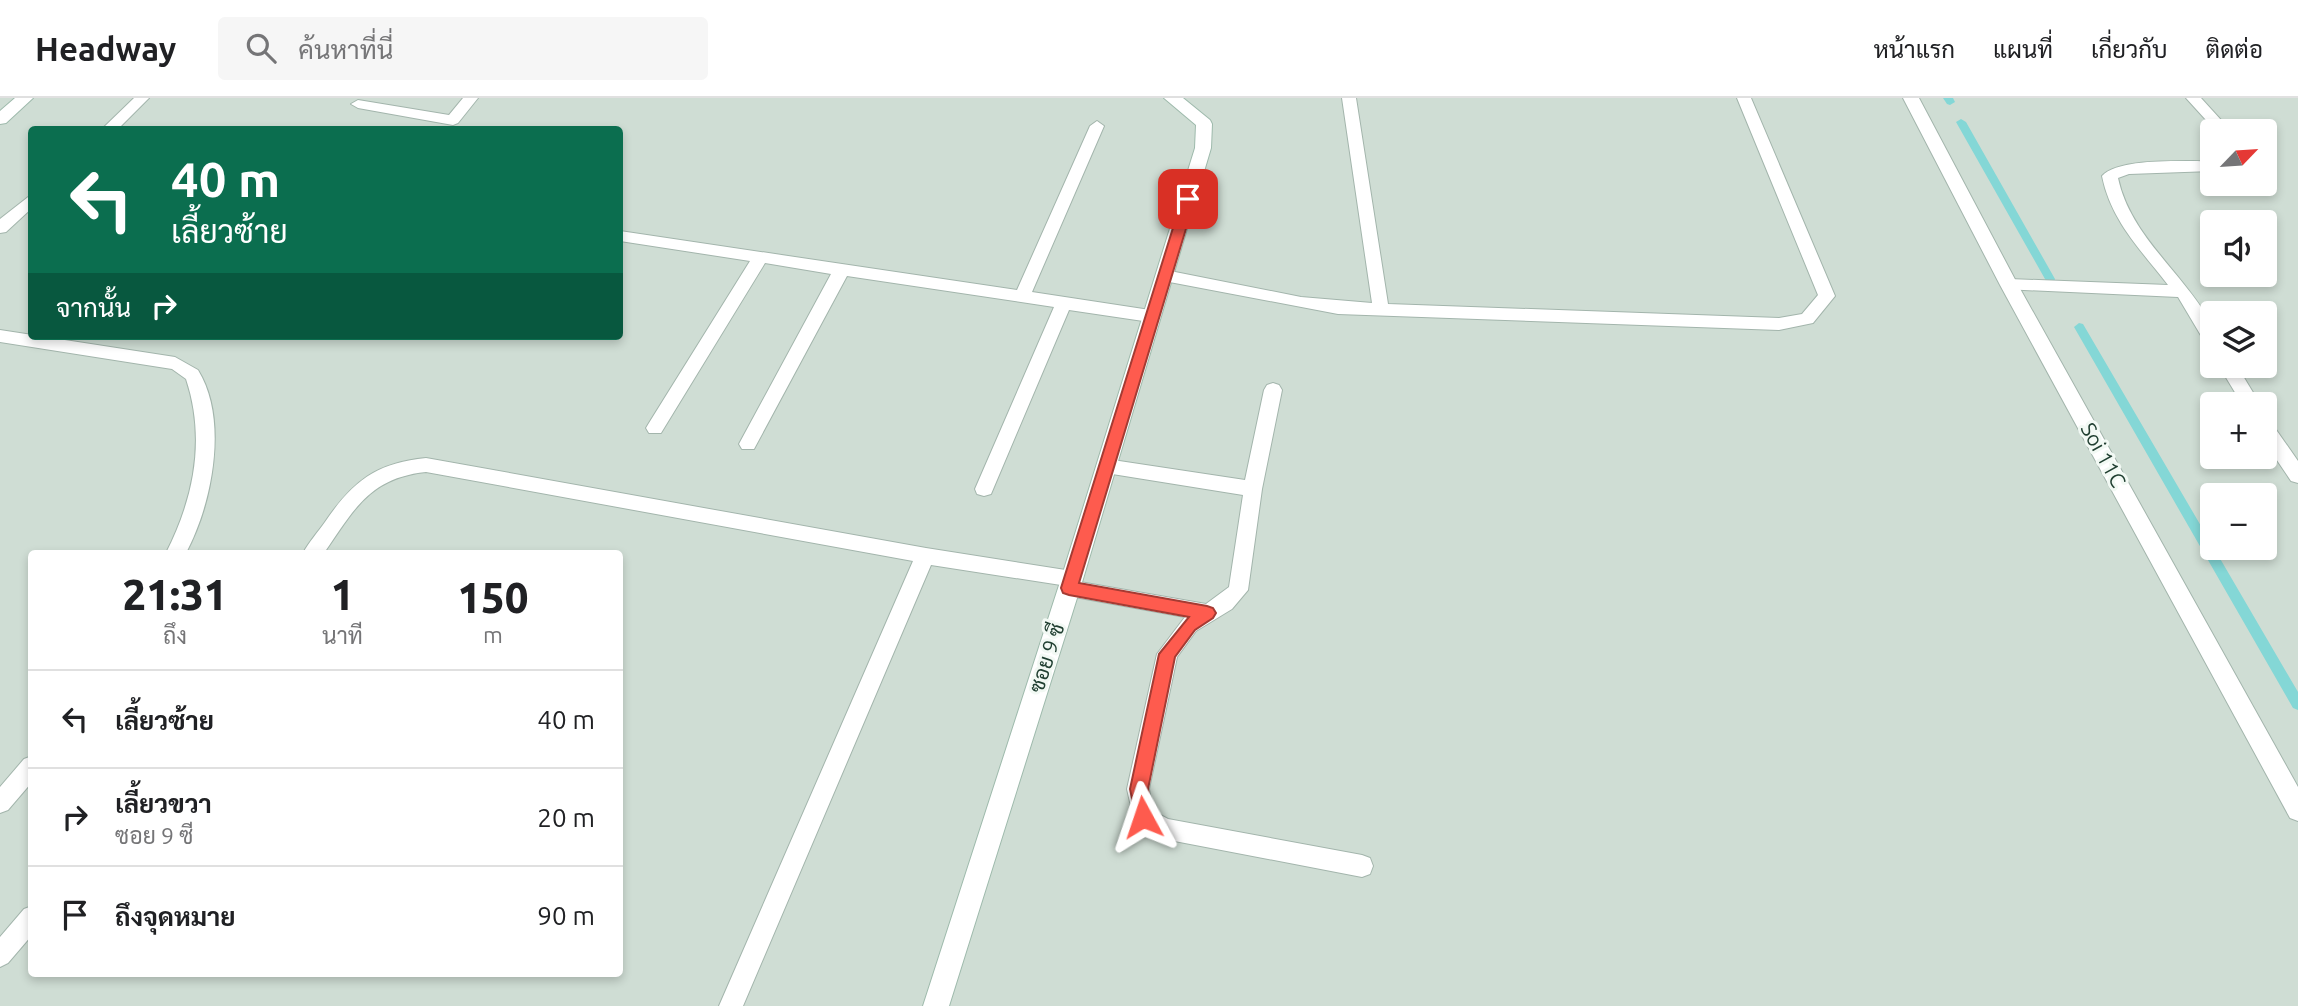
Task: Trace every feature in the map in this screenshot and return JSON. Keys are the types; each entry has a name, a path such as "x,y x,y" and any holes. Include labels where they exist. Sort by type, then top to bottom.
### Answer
{"street":[{"path":"0,119 25,98"},
{"name":"ซอย 9 ซี","path":"936,1006 1071,583 1203,148 1204,124 1172,98"},
{"name":"Soi 11C","path":"1911,98 2010,285 2298,810"}],"lane":[{"path":"112,126 142,98"},
{"path":"358,104 449,125 471,98"},
{"path":"1349,98 1381,310"},
{"path":"1165,276 1301,303 1381,310 1779,324 1807,319 1827,296 1744,98"},
{"path":"2193,98 2213,119"},
{"path":"1022,296 1097,126"},
{"path":"2200,166 2127,169 2110,176 2112,195 2139,238 2182,290 2200,320"},
{"path":"0,228 28,204"},
{"path":"623,236 1150,316"},
{"path":"655,428 761,257"},
{"path":"748,444 842,269"},
{"path":"2010,285 2182,290"},
{"path":"984,489 1064,303"},
{"path":"0,336 175,363 187,368 195,378 203,434 203,481 189,531 178,550"},
{"path":"1273,390 1253,489 1238,590 1225,603 1189,625 1167,654 1139,789 1143,817 1164,829 1362,866"},
{"path":"2277,445 2298,476"},
{"path":"315,550 363,486 384,472 404,466 426,466 1071,583 1207,613"},
{"path":"1106,466 1253,489"},
{"path":"731,1006 914,577 926,556"},
{"path":"0,803 28,771"},
{"path":"0,955 28,922"}],"shaded area":[{"path":"0,98 2298,98 2298,1006 0,1006"}],"waterway":[{"path":"1948,98 1950,102"},
{"path":"1961,122 2050,279"},
{"path":"2079,327 2298,704"}],"route":[{"path":"1143,817 1139,789 1167,654 1189,625 1207,613 1069,588 1150,316 1188,199"}]}
